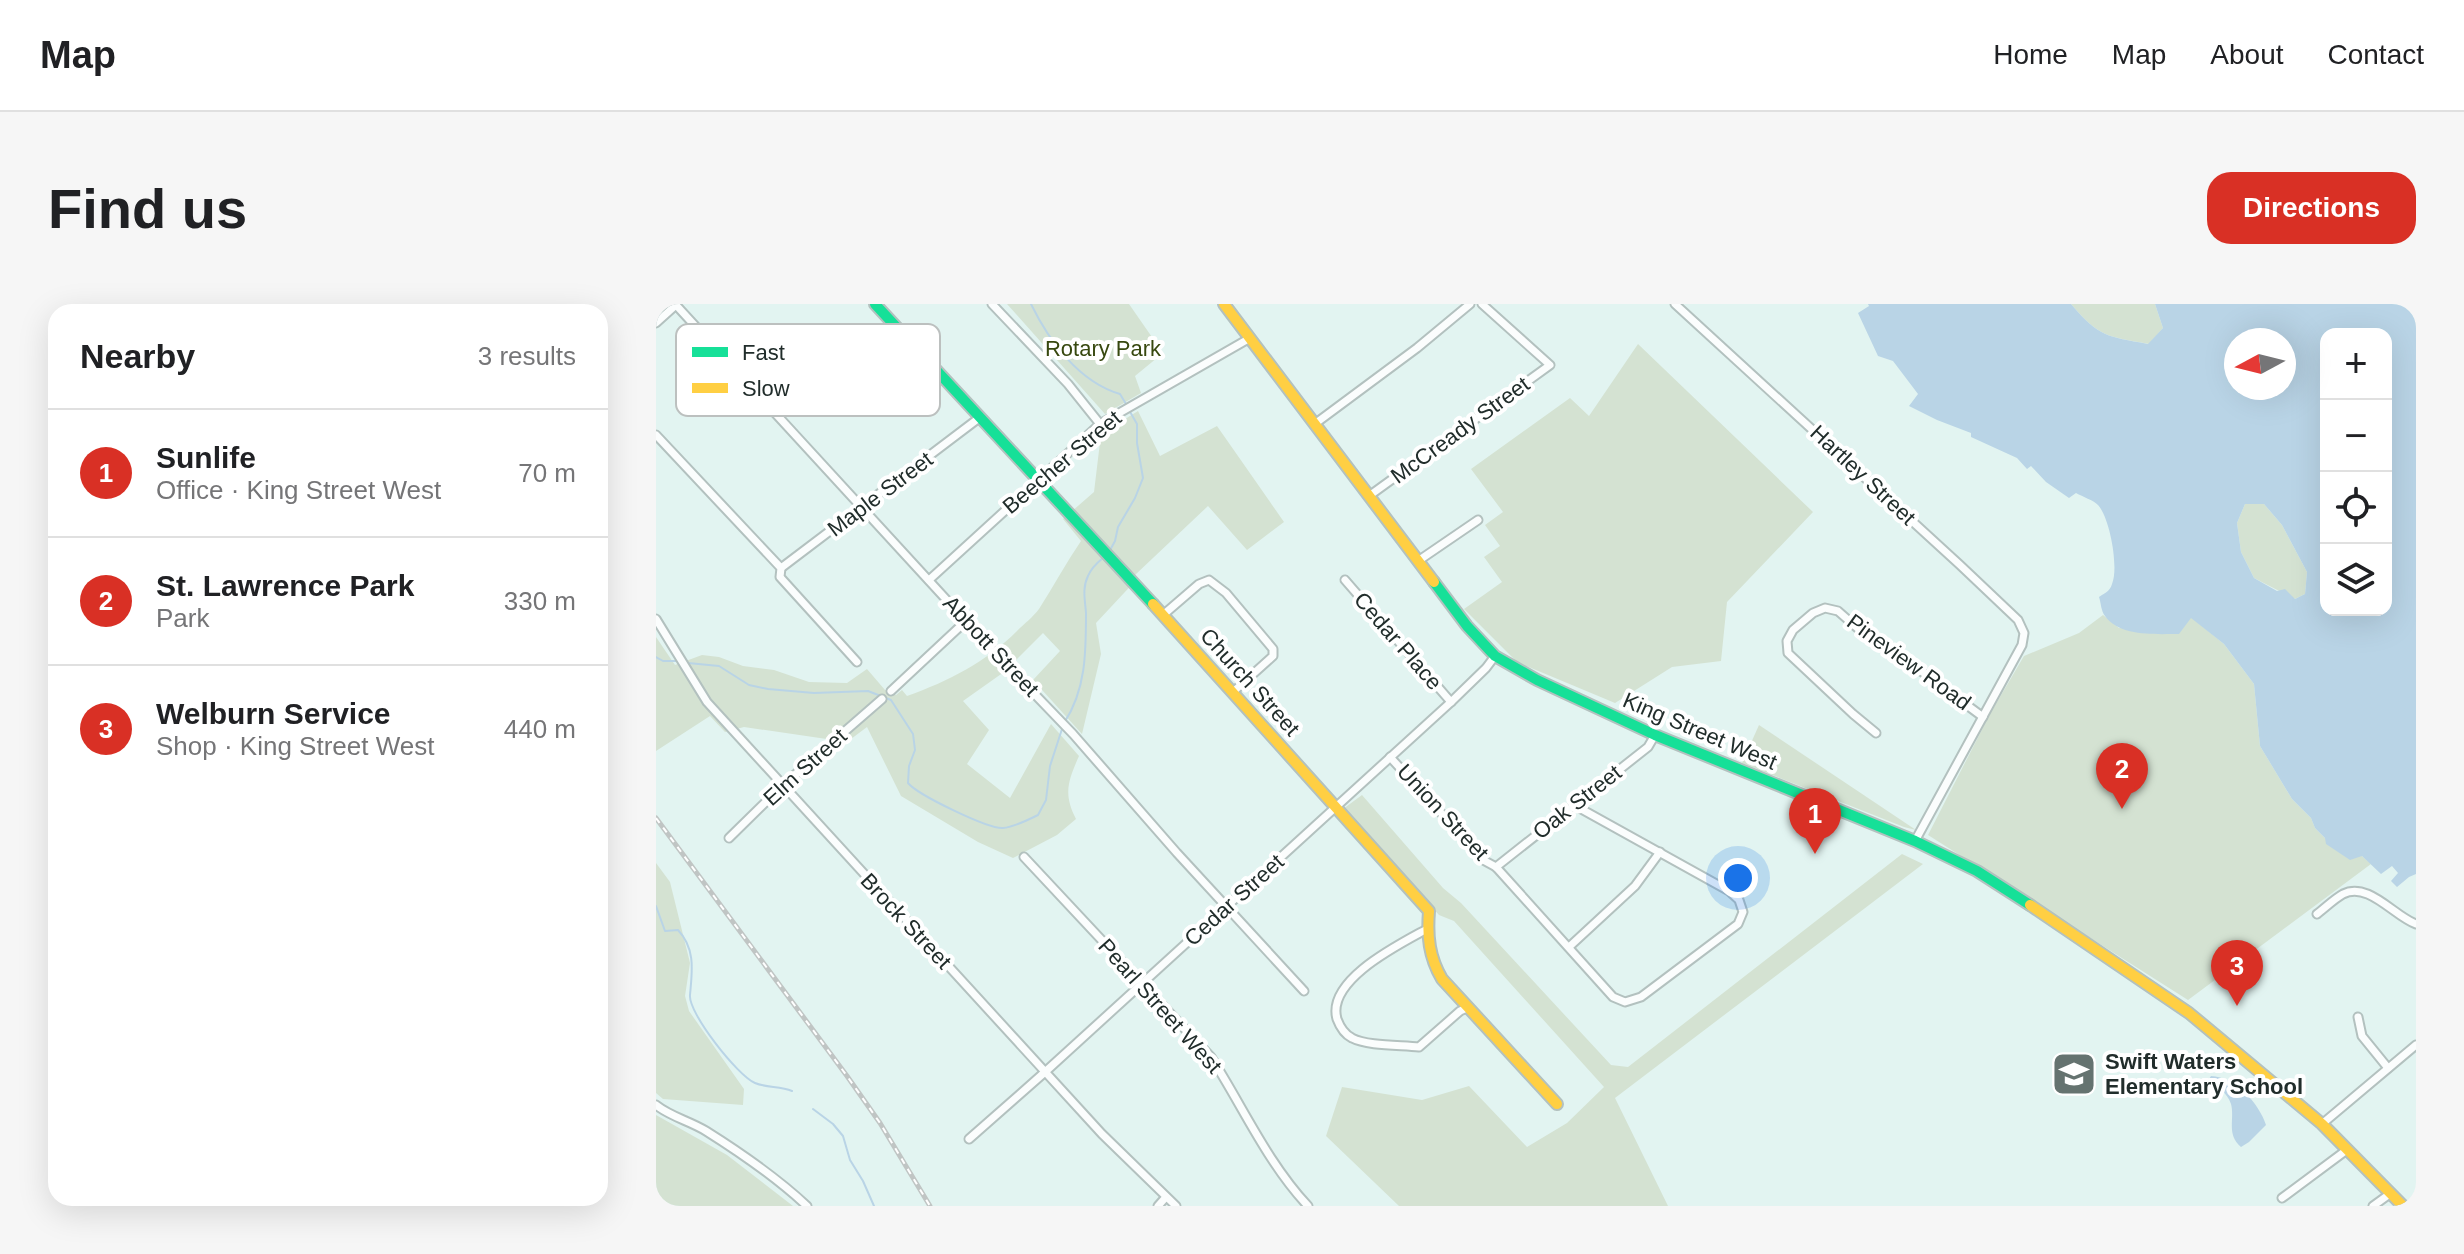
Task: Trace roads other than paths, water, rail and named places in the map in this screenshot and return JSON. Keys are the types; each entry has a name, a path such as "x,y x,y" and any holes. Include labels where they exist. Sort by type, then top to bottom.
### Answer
{"main road":[{"name":"Church Street","path":"875,304 893,324"},
{"name":"King Street West","path":"1224,304 1467,626 1495,656 1537,680 1655,735 1915,841 1977,871 2183,1008 2322,1124 2403,1206"},
{"name":"Church Street","path":"940,375 1163,615 1429,911 1427,929 1433,964 1442,979 1557,1104"}],"street":[{"path":"992,304 1068,384 1100,424"},
{"path":"1316,423 1417,348 1470,304"},
{"name":"McCready Street","path":"1369,496 1550,365 1482,304"},
{"name":"Hartley Street","path":"1675,304 2018,620 2024,633 2022,645 1983,717"},
{"path":"656,323 675,305"},
{"name":"Abbott Street","path":"675,305 693,324"},
{"name":"Beecher Street","path":"929,580 1100,424 1250,338"},
{"name":"Abbott Street","path":"778,416 1073,734 1304,991"},
{"name":"Maple Street","path":"781,568 979,418"},
{"path":"656,435 781,568 780,577 857,662"},
{"path":"1418,561 1478,520"},
{"path":"1163,615 1199,584 1209,580 1226,593 1273,649 1273,656 1233,692"},
{"name":"Cedar Place","path":"1345,580 1451,702"},
{"name":"Pineview Road","path":"1876,733 1788,653 1787,641 1793,630 1813,613 1825,608 1838,611 1872,641 1917,668 1983,717"},
{"name":"Brock Street","path":"656,619 707,702 1102,1134 1176,1206"},
{"path":"891,691 967,620"},
{"name":"Cedar Street","path":"969,1139 1451,702 1495,656"},
{"name":"Elm Street","path":"729,838 782,786 882,699"},
{"path":"1915,841 1983,717"},
{"name":"Oak Street","path":"1496,867 1648,747 1655,735"},
{"name":"Union Street","path":"1390,757 1485,861 1496,867 1613,997 1625,1002 1641,997 1738,924 1743,912 1739,900 1729,891 1660,852"},
{"path":"1569,947 1635,886 1660,852 1574,805"},
{"name":"Pearl Street West","path":"1024,857 1211,1057 1268,1155 1308,1206"},
{"path":"2317,914 2344,893 2360,891 2416,924"},
{"path":"1427,929 1384,953 1348,983 1335,1006 1342,1030 1353,1039 1419,1047 1460,1011 1469,1007"},
{"path":"2358,1017 2362,1036 2388,1068"},
{"path":"2322,1124 2416,1045"},
{"path":"656,1105 666,1113 703,1129 773,1176 807,1206"},
{"path":"2282,1198 2348,1149"},
{"path":"2373,1206 2391,1193"},
{"path":"1158,1206 1166,1197"}],"water":[{"path":"1868,304 2071,304 2105,334 2148,344 2163,328 2155,304 2416,304 2416,874 2397,887 2391,881 2398,873 2392,866 2381,874 2362,856 2350,860 2326,844 2311,818 2292,799 2260,746 2254,684 2224,644 2191,618 2179,634 2139,633 2112,623 2104,614 2099,597 2112,584 2114,555 2110,531 2098,505 2076,493 2069,498 2046,482 2031,466 2027,469 2017,458 1971,437 1971,433 1909,406 1918,394 1893,361 1878,356 1858,313","holes":["2245,504 2264,504 2282,525 2307,572 2305,594 2295,599 2285,589 2277,591 2254,578 2241,552 2237,523"]},
{"path":"2211,1076 2237,1086 2252,1100 2263,1117 2266,1125 2241,1147 2232,1132 2229,1100 2209,1079"}],"waterway":[{"path":"1031,304 1056,346 1067,358 1091,380 1120,394 1126,404"},
{"path":"1109,552 1143,478 1137,424 1129,410"},
{"path":"1064,723 1081,684 1085,656 1085,585 1091,570 1104,557"},
{"path":"656,657 663,661 678,661"},
{"path":"688,663 719,666 749,685 768,689 814,693 868,691 891,700 913,734 915,750 909,766 908,783 938,803 995,827 1012,826 1038,815 1046,800 1050,766 1062,729"},
{"path":"656,906 665,931 678,930 688,945 692,961 692,1004 715,1043 737,1069 755,1083 792,1091"},
{"path":"813,1109 843,1136 850,1160 874,1206"}],"railway":[{"path":"656,818 847,1076 880,1123 930,1206"}],"place":[{"name":"St. Lawrence Park","path":"2122,809"},
{"name":"Sunlife","path":"1815,854"},
{"name":"Welburn Service","path":"2237,1006"},
{"name":"Swift Waters Elementary School","path":"2074,1074"}],"park label":[{"name":"Rotary Park","path":"1103,348"}]}
